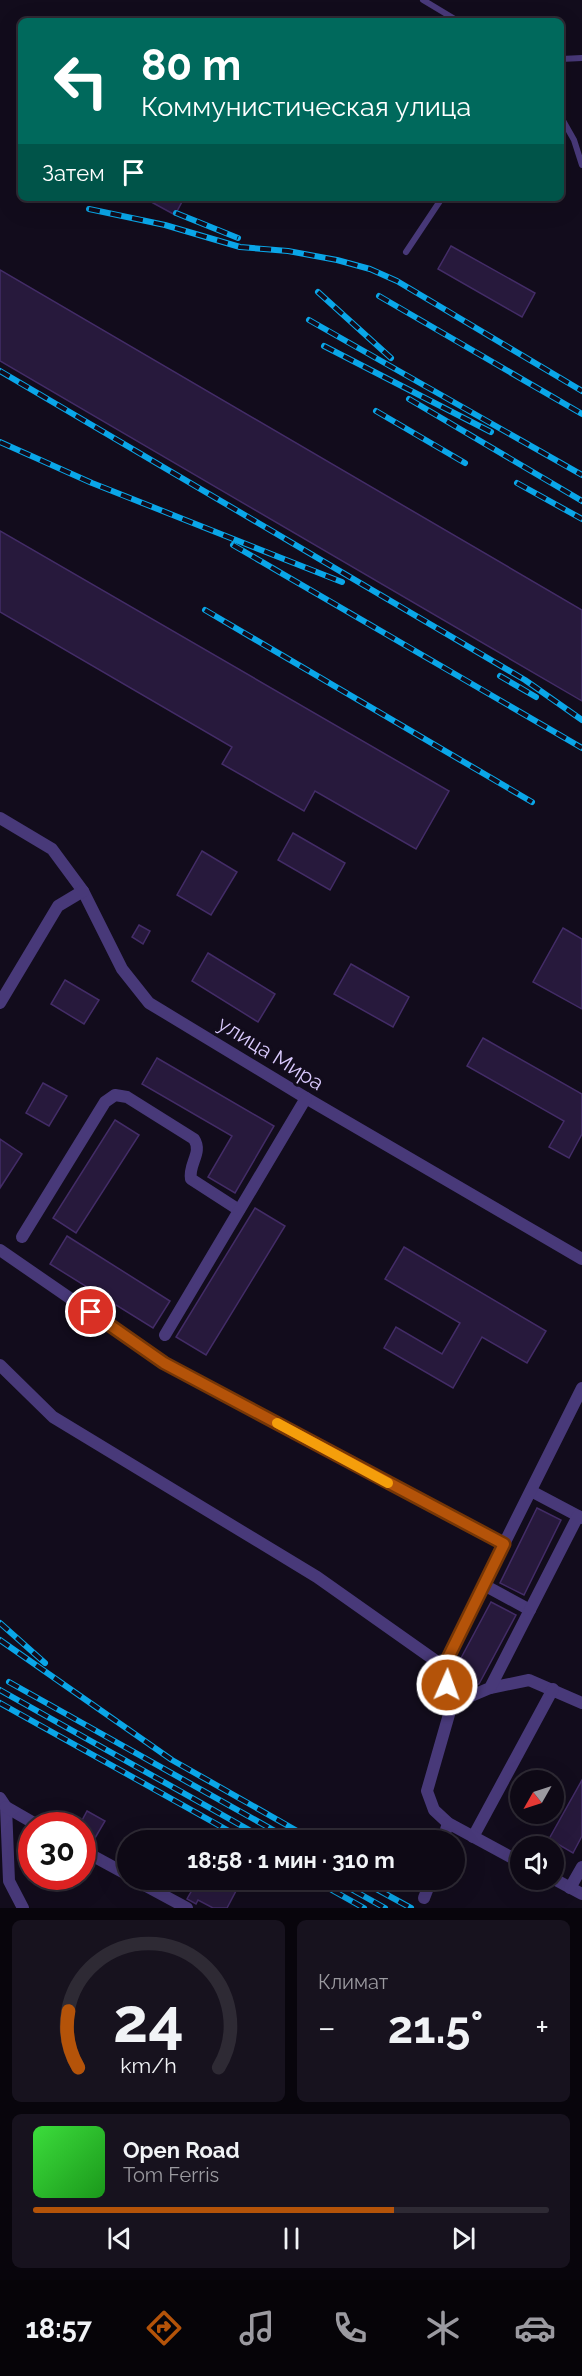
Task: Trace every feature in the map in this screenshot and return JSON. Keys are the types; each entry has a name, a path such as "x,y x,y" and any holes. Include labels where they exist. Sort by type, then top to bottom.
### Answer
{"street":[{"name":"улица Мира","path":"0,818 52,849 83,891 122,969 149,1003 306,1098 582,1259"},
{"path":"0,1003 58,906 83,891"},
{"path":"22,1237 105,1102 115,1095 127,1097 194,1139 198,1145 198,1152 189,1170 191,1179 239,1210"},
{"path":"165,1335 306,1098"},
{"path":"0,1250 164,1363 504,1544"},
{"path":"0,1365 53,1417 317,1577 444,1666"},
{"path":"510,1857 448,1823 434,1810 426,1791 452,1704 444,1666 582,1388"},
{"path":"490,1688 580,1517 531,1491"},
{"path":"484,1585 530,1610"},
{"path":"452,1704 490,1688 529,1680 582,1703"},
{"path":"473,1837 553,1689"},
{"path":"3,1803 18,1813"},
{"path":"3,1803 9,1881 23,1908"},
{"path":"446,1830 448,1823"},
{"path":"96,1858 117,1869"},
{"path":"570,1888 582,1867"},
{"path":"564,1885 582,1894"},
{"path":"154,1890 187,1908"},
{"path":"424,1898 427,1890"}],"lane":[{"path":"423,0 453,18"},
{"path":"564,59 582,58"},
{"path":"564,122 574,140 582,165"},
{"path":"406,252 440,201"}],"building":[{"path":"149,201 182,201 175,215"},
{"path":"451,246 535,293 522,317 438,269"},
{"path":"0,270 582,610 582,701 0,361"},
{"path":"0,531 449,791 416,849 315,791 304,811 222,764 232,747 0,612"},
{"path":"293,833 345,863 330,890 278,860"},
{"path":"202,851 237,872 211,915 177,895"},
{"path":"139,925 150,931 143,944 132,937"},
{"path":"563,928 582,939 582,1009 533,982"},
{"path":"208,953 275,994 258,1022 192,981"},
{"path":"351,964 409,997 393,1027 334,994"},
{"path":"65,980 99,1000 84,1024 51,1004"},
{"path":"483,1038 582,1094 582,1134 569,1158 549,1147 564,1121 467,1066"},
{"path":"157,1058 274,1126 235,1193 208,1177 232,1136 142,1084"},
{"path":"43,1083 67,1096 49,1126 26,1113"},
{"path":"115,1120 139,1135 76,1233 53,1218"},
{"path":"0,1139 22,1154 0,1188"},
{"path":"255,1208 285,1226 206,1355 176,1337"},
{"path":"67,1236 170,1301 153,1328 50,1264"},
{"path":"404,1247 546,1331 527,1363 482,1337 453,1388 384,1348 396,1327 442,1354 460,1323 385,1279"},
{"path":"537,1508 561,1520 524,1595 500,1583"},
{"path":"491,1602 516,1615 479,1684 473,1686 454,1676 453,1673"},
{"path":"582,1780 582,1836 573,1853 564,1848 564,1836 551,1836 557,1824 564,1824 564,1812"},
{"path":"96,1816 105,1821 96,1836"},
{"path":"192,1890 236,1890 227,1908 213,1908 198,1900 196,1904 187,1899"}],"railway":[{"path":"89,209 165,225 240,247 288,251 370,269 397,281 582,391"},
{"path":"176,213 238,238"},
{"path":"318,292 391,358"},
{"path":"379,296 582,414"},
{"path":"309,320 582,475"},
{"path":"324,346 491,432"},
{"path":"0,371 525,680 582,720"},
{"path":"409,399 582,501"},
{"path":"376,411 465,463"},
{"path":"0,442 92,483 342,582"},
{"path":"517,483 582,519"},
{"path":"233,545 582,748"},
{"path":"205,610 532,802"},
{"path":"500,676 536,697"},
{"path":"0,1623 45,1663"},
{"path":"0,1640 172,1760 295,1830"},
{"path":"9,1682 273,1830"},
{"path":"0,1690 249,1830"},
{"path":"0,1703 227,1830"},
{"path":"332,1890 364,1908"},
{"path":"353,1890 385,1908"},
{"path":"378,1890 411,1908"}],"slow traffic":[{"path":"277,1423 388,1483"}],"route":[{"path":"91,1312 164,1363 504,1544 444,1666 447,1685"}]}
